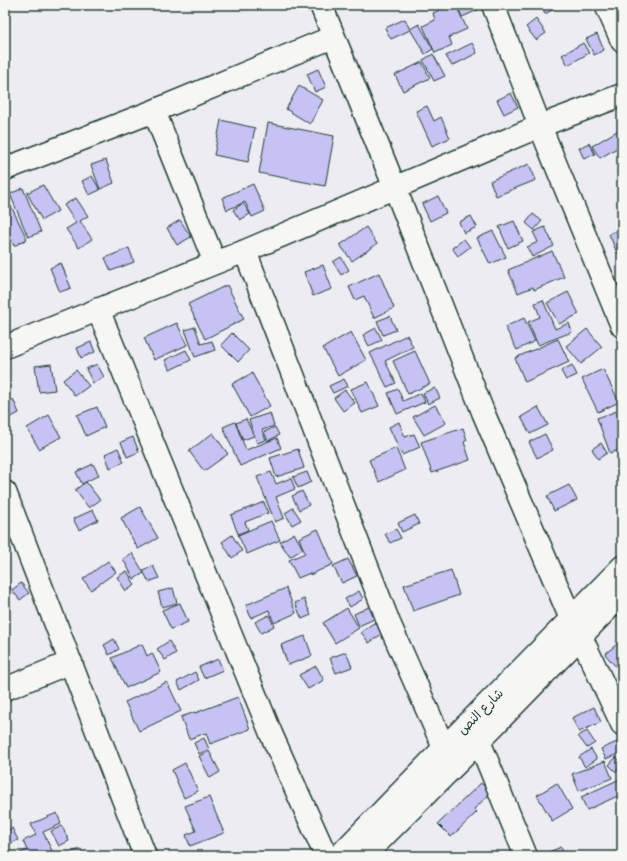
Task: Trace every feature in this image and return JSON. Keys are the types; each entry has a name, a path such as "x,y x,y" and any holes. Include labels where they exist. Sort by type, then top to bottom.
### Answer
{"street":[{"path":"321,5 483,412 576,628 622,724"},
{"path":"493,5 540,126 622,326"},
{"path":"606,5 622,41"},
{"path":"5,169 154,111 333,37"},
{"path":"5,347 245,251 540,126 622,95"},
{"path":"154,111 215,263"},
{"path":"245,251 389,623 444,748"},
{"path":"98,309 272,736 326,856"},
{"path":"5,492 145,856"},
{"name":"شارع النص","path":"364,856 479,741 576,628 622,567"},
{"name":"شارع النص","path":"339,856 444,748 576,628 622,594"},
{"path":"5,689 71,662"},
{"path":"479,741 526,856"}],"building":[{"path":"450,5 456,5 467,29 449,37 452,45 435,53 423,26 435,20 433,13"},
{"path":"457,5 476,5 478,10 462,17"},
{"path":"540,5 561,5 545,14"},
{"path":"405,19 410,30 391,39 385,28"},
{"path":"536,19 546,33 536,40 526,27"},
{"path":"419,24 433,49 425,54 410,29"},
{"path":"597,34 604,50 594,55 586,39"},
{"path":"472,43 477,53 452,66 446,56"},
{"path":"583,43 589,53 568,65 562,55"},
{"path":"433,54 445,76 434,81 423,60"},
{"path":"422,62 430,78 403,91 395,75"},
{"path":"318,69 326,87 315,92 307,74"},
{"path":"299,86 323,100 310,124 286,109"},
{"path":"511,93 518,107 504,114 497,100"},
{"path":"427,106 434,121 441,117 450,138 432,146 416,111"},
{"path":"221,120 255,128 248,162 214,155"},
{"path":"268,123 334,136 325,186 259,173"},
{"path":"622,128 622,145 600,158 592,146"},
{"path":"589,143 595,154 584,159 579,148"},
{"path":"106,160 114,183 100,189 91,165"},
{"path":"529,164 536,180 496,196 490,181"},
{"path":"92,176 100,190 89,195 82,181"},
{"path":"253,184 265,211 252,217 245,202 227,210 222,198"},
{"path":"43,185 58,211 42,220 27,193"},
{"path":"23,188 41,232 28,237 10,194"},
{"path":"438,196 446,213 430,221 422,204"},
{"path":"76,198 88,216 80,221 92,239 79,248 66,229 76,223 64,205"},
{"path":"243,203 250,214 240,220 233,210"},
{"path":"11,206 27,239 14,246 5,226 5,209"},
{"path":"533,214 542,221 534,230 526,223"},
{"path":"471,216 477,227 464,233 459,222"},
{"path":"180,220 191,237 177,245 167,228"},
{"path":"514,221 523,241 508,248 499,227"},
{"path":"366,227 377,244 352,261 340,245"},
{"path":"545,227 554,246 532,257 527,247 538,242 533,232"},
{"path":"622,228 622,251 617,253 609,234"},
{"path":"493,231 506,257 490,264 477,238"},
{"path":"464,239 470,247 458,256 452,248"},
{"path":"129,248 134,262 111,271 105,258"},
{"path":"552,251 564,277 534,290 533,287 518,293 508,270"},
{"path":"341,257 349,270 341,275 333,262"},
{"path":"61,263 71,288 60,292 50,268"},
{"path":"323,265 332,289 313,296 304,272"},
{"path":"379,273 394,308 374,318 364,296 355,300 349,287"},
{"path":"227,285 244,319 205,339 188,304"},
{"path":"568,292 579,314 559,324 547,303"},
{"path":"543,300 555,329 569,323 572,332 538,345 528,322 540,317 535,303"},
{"path":"390,316 396,330 383,335 377,321"},
{"path":"524,318 535,341 517,350 505,327"},
{"path":"177,323 187,345 154,360 144,338"},
{"path":"195,327 201,344 212,341 215,350 195,357 185,330"},
{"path":"376,328 382,340 369,346 363,335"},
{"path":"587,329 602,347 581,364 566,346"},
{"path":"351,332 366,360 338,376 323,348"},
{"path":"232,333 249,350 238,362 221,345"},
{"path":"407,335 413,347 385,361 396,383 387,387 370,353"},
{"path":"558,339 569,362 525,382 515,358"},
{"path":"91,342 95,352 81,358 77,348"},
{"path":"186,350 191,360 170,370 165,360"},
{"path":"415,351 430,384 408,394 393,361"},
{"path":"51,364 55,390 39,392 35,366"},
{"path":"97,364 104,377 93,383 86,369"},
{"path":"572,365 577,375 566,380 561,371"},
{"path":"603,369 619,402 598,412 582,379"},
{"path":"76,370 89,386 75,396 63,380"},
{"path":"252,373 270,406 250,417 232,384"},
{"path":"344,379 348,386 333,393 329,386"},
{"path":"368,382 379,406 362,413 351,389"},
{"path":"435,388 440,398 428,404 423,393"},
{"path":"398,389 403,401 421,393 425,402 397,414 388,393"},
{"path":"345,390 355,403 343,411 334,398"},
{"path":"13,399 19,413 9,418 5,410 5,403"},
{"path":"435,405 446,423 424,435 413,417"},
{"path":"97,407 105,427 86,436 77,415"},
{"path":"538,407 548,425 530,434 521,417"},
{"path":"617,411 622,426 622,449 610,453 597,418"},
{"path":"270,413 274,426 262,430 266,440 257,443 249,420"},
{"path":"49,415 61,437 39,449 27,428"},
{"path":"246,419 254,436 243,440 236,423"},
{"path":"235,422 246,450 277,438 281,448 240,466 223,427"},
{"path":"399,422 405,437 414,434 420,447 402,455 389,427"},
{"path":"275,427 279,435 268,441 264,432"},
{"path":"463,428 467,440 464,442 470,460 432,473 421,442"},
{"path":"213,433 228,454 204,471 189,451"},
{"path":"545,434 553,450 537,458 529,442"},
{"path":"133,437 139,452 127,457 121,442"},
{"path":"601,443 607,453 598,459 592,449"},
{"path":"118,448 124,462 110,468 105,454"},
{"path":"396,448 405,470 379,482 369,460"},
{"path":"298,449 304,468 276,477 270,458"},
{"path":"93,464 99,475 82,484 76,472"},
{"path":"271,472 276,484 291,478 295,489 276,497 284,518 275,522 257,477"},
{"path":"307,472 311,482 298,488 293,477"},
{"path":"86,482 100,500 89,508 75,490"},
{"path":"569,485 577,500 554,511 547,496"},
{"path":"302,491 309,505 299,510 292,496"},
{"path":"264,502 268,513 245,522 248,530 238,534 231,515"},
{"path":"140,507 158,538 138,549 121,518"},
{"path":"293,508 301,520 292,525 285,513"},
{"path":"93,510 98,520 79,530 73,519"},
{"path":"415,515 419,524 402,532 398,523"},
{"path":"271,521 280,540 247,554 238,535"},
{"path":"318,529 333,564 310,575 310,573 298,578 289,560 305,553 299,538"},
{"path":"396,529 401,538 390,543 385,534"},
{"path":"294,533 303,549 290,557 280,542"},
{"path":"232,535 242,551 232,558 222,542"},
{"path":"132,553 144,573 134,579 123,559"},
{"path":"348,559 357,576 342,583 333,566"},
{"path":"108,561 116,572 91,590 83,579"},
{"path":"153,566 159,578 149,582 143,571"},
{"path":"451,570 459,595 413,611 404,585"},
{"path":"127,571 135,585 126,591 117,577"},
{"path":"5,574 11,589 5,591"},
{"path":"21,583 29,593 20,600 12,590"},
{"path":"173,588 177,603 162,607 158,592"},
{"path":"286,588 296,613 274,623 269,610 251,618 246,605"},
{"path":"359,591 363,599 350,607 345,599"},
{"path":"304,599 311,615 302,619 295,603"},
{"path":"180,603 188,622 171,629 162,610"},
{"path":"369,607 374,619 359,626 354,614"},
{"path":"347,608 359,628 335,643 323,623"},
{"path":"269,615 274,626 261,633 255,622"},
{"path":"375,622 383,633 369,643 361,632"},
{"path":"305,636 312,656 288,665 281,645"},
{"path":"114,639 119,649 109,655 104,645"},
{"path":"622,640 622,662 616,667 605,654"},
{"path":"169,641 176,653 165,660 157,649"},
{"path":"142,644 147,656 152,653 161,672 126,688 112,658"},
{"path":"346,652 352,667 336,673 330,658"},
{"path":"218,659 223,670 204,678 199,667"},
{"path":"316,666 324,680 308,689 299,675"},
{"path":"195,672 199,680 181,690 177,682"},
{"path":"167,682 181,711 139,731 125,702"},
{"path":"238,697 250,729 210,744 206,733 189,739 181,717"},
{"path":"594,707 601,722 579,732 572,718"},
{"path":"587,731 595,743 587,748 578,736"},
{"path":"204,738 209,749 199,754 194,743"},
{"path":"617,742 622,752 606,759 601,749"},
{"path":"591,749 597,759 585,767 579,757"},
{"path":"209,751 220,772 210,778 199,756"},
{"path":"616,757 622,765 616,772 609,765"},
{"path":"605,761 612,778 579,791 572,774"},
{"path":"185,763 198,791 184,798 172,770"},
{"path":"622,778 622,794 587,810 581,797"},
{"path":"481,783 491,793 474,809 477,812 451,837 438,824"},
{"path":"557,783 572,809 552,821 537,795"},
{"path":"209,797 224,833 190,846 186,835 196,831 185,806"},
{"path":"57,813 61,824 43,832 53,853 45,856 14,856 27,850 23,841 36,835 31,824"},
{"path":"62,826 69,841 59,846 51,831"},
{"path":"12,828 18,840 7,845 5,841 5,831"},
{"path":"561,847 565,856 545,856 544,854"},
{"path":"81,849 83,856 62,855"}]}
